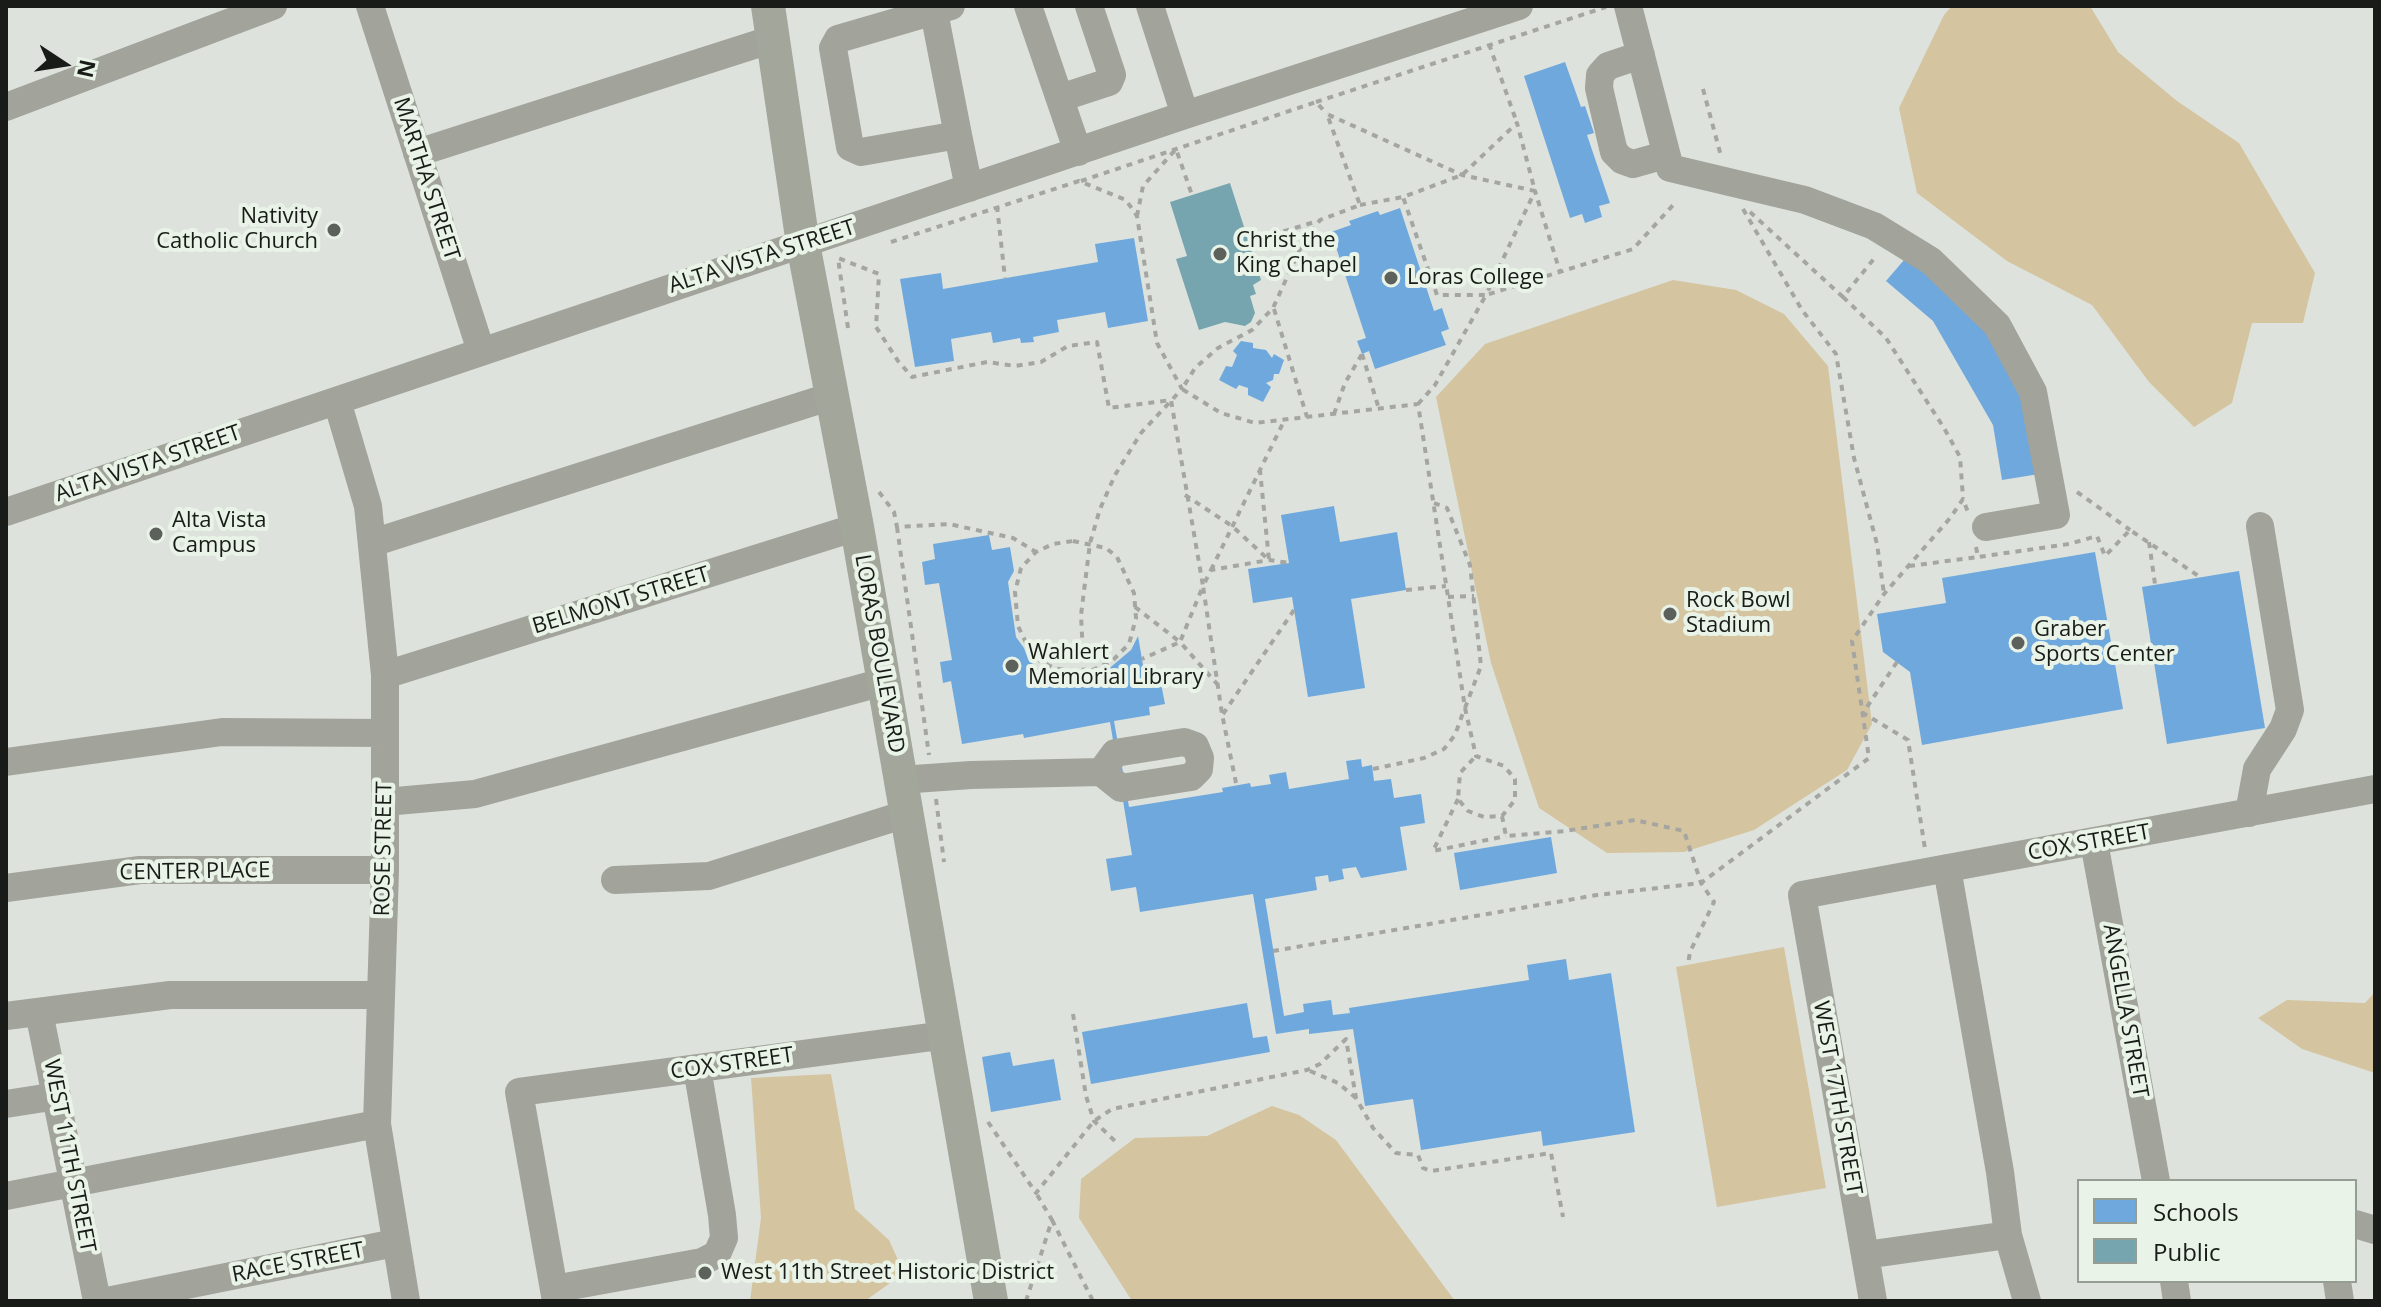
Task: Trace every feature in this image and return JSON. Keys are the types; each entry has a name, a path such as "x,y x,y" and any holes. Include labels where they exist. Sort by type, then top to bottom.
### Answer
{"main road":[{"name":"LORAS BOULEVARD","path":"771,22 817,258 832,396 883,682 916,778 906,814 991,1301"}],"street":[{"path":"6,107 273,6"},
{"name":"MARTHA STREET","path":"370,6 481,351"},
{"path":"1028,6 1078,152"},
{"path":"1060,98 1109,82 1112,75 1089,6"},
{"path":"1150,6 1185,115"},
{"name":"ALTA VISTA STREET","path":"6,512 481,351 817,258 1078,152 1490,10 1519,6"},
{"path":"1628,6 1670,168 1805,200 1874,226 1931,261 1997,325 2033,392 2056,515 1977,528"},
{"path":"958,135 861,152 850,147 833,48 838,39 943,9 958,135 987,191"},
{"path":"417,153 771,22"},
{"path":"1641,55 1608,66 1600,75 1599,88 1614,152 1622,160 1633,164 1665,155"},
{"path":"372,543 832,396"},
{"name":"ROSE STREET","path":"337,401 368,506 385,675 385,870 377,1124 406,1301"},
{"path":"2249,813 2257,769 2283,729 2290,710 2260,526"},
{"name":"BELMONT STREET","path":"385,675 857,527"},
{"path":"385,802 475,794 883,682"},
{"path":"6,762 222,732 385,733"},
{"path":"916,778 1101,772"},
{"name":"COX STREET","path":"1802,895 2375,789"},
{"path":"615,880 709,876 906,814"},
{"name":"ANGELLA STREET","path":"2094,842 2156,1179"},
{"name":"CENTER PLACE","path":"6,888 140,870 385,870"},
{"path":"1938,870 2000,1172 2008,1235 2027,1301"},
{"name":"WEST 17TH STREET","path":"1802,895 1873,1301"},
{"path":"6,1016 170,995 381,995"},
{"name":"WEST 11TH STREET","path":"39,1012 97,1301"},
{"name":"COX STREET","path":"555,1295 519,1092 946,1035"},
{"path":"555,1295 702,1262 717,1254 724,1238 722,1215 697,1068"},
{"path":"6,1104 57,1096"},
{"path":"6,1196 377,1124"},
{"path":"1865,1255 2008,1235"},
{"name":"RACE STREET","path":"107,1301 395,1243"}],"path":[{"path":"882,244 987,191 1079,181 1608,6"},
{"path":"1489,44 1517,123 1560,272"},
{"path":"1316,102 1327,114 1360,205"},
{"path":"1327,114 1462,175 1535,191"},
{"path":"1249,242 1360,205 1403,197 1462,175 1517,123"},
{"path":"1176,149 1192,195"},
{"path":"1176,149 1143,186 1137,216 1157,343 1182,389 1221,413 1255,423 1418,404 1435,385 1486,295 1535,191"},
{"path":"1079,181 1126,200 1137,216"},
{"path":"987,191 1005,278"},
{"path":"1403,197 1437,295 1486,295 1633,249 1674,204"},
{"path":"1740,203 1751,228 1802,310 1836,354 1854,458 1877,544 1884,594"},
{"path":"1084,674 1081,615 1090,543 1115,475 1141,433 1182,389 1195,368 1218,348 1252,330 1273,308 1300,249 1320,220"},
{"path":"817,258 853,254"},
{"path":"817,258 849,332"},
{"path":"817,258 879,274 876,327 912,377 987,362 1015,366 1041,362 1068,346 1097,342 1109,408 1171,400"},
{"path":"1843,297 1886,338 1960,457 1963,499 1977,528 1978,557"},
{"path":"1273,308 1307,417"},
{"path":"1334,414 1345,383 1362,354 1379,409"},
{"path":"1171,400 1236,783"},
{"path":"1418,404 1465,708 1476,756"},
{"path":"1142,659 1180,642 1203,586 1284,421"},
{"path":"1260,470 1269,560"},
{"path":"2051,486 2065,484 2200,577"},
{"path":"878,491 894,512 897,527 916,778 945,868"},
{"path":"1185,495 1232,526 1269,560"},
{"path":"1273,951 1597,895 1701,883 1869,758 1852,641 1884,594 1963,499"},
{"path":"1373,769 1424,758 1444,749 1455,735 1481,666 1470,565 1447,508 1434,503"},
{"path":"897,527 949,524 1013,538 1036,552"},
{"path":"1909,566 2069,544 2097,536 2105,556 2130,530"},
{"path":"1073,541 1090,543 1106,548 1117,557 1134,593 1136,618 1129,644 1112,661 1084,674 1054,668 1031,653 1018,626 1015,592 1021,568 1036,552 1053,544 1073,541"},
{"path":"2149,542 2155,584"},
{"path":"1211,570 1269,560 1289,563"},
{"path":"1406,590 1446,586"},
{"path":"1448,597 1474,596"},
{"path":"1135,607 1180,642 1218,685"},
{"path":"1222,714 1294,610"},
{"path":"1863,713 1897,662"},
{"path":"1863,713 1908,740 1938,870"},
{"path":"1476,756 1460,773 1458,799 1433,851 1506,836 1635,820 1684,831 1701,883 1714,902 1690,952 1688,964"},
{"path":"1458,799 1468,811 1484,817 1502,816 1515,800 1515,779 1504,766 1476,756"},
{"path":"1502,816 1506,836"},
{"path":"1073,1014 1086,1096 1094,1121 1117,1143"},
{"path":"1036,1193 1094,1121 1112,1109 1307,1070 1320,1064 1346,1039 1356,1098 1373,1128 1396,1153 1418,1155 1423,1168 1431,1171 1551,1153 1563,1217"},
{"path":"1307,1070 1326,1076 1356,1098"},
{"path":"986,1119 1052,1220 1093,1301"},
{"path":"1026,1301 1052,1220"}],"shaded area":[{"path":"1952,6 2090,6 2118,52 2177,101 2239,143 2315,273 2303,323 2252,323 2232,403 2194,427 2149,382 2092,305 2007,261 1917,193 1899,108 1944,15"},
{"name":"Rock Bowl Stadium","path":"1673,280 1736,290 1784,314 1828,366 1872,724 1847,770 1754,830 1684,852 1607,853 1539,808 1491,663 1436,397 1485,344"},
{"path":"1784,947 1826,1188 1717,1207 1676,967"},
{"path":"2375,992 2375,1073 2302,1049 2258,1018 2287,1000 2365,1003"},
{"path":"831,1074 855,1209 889,1240 904,1273 865,1301 750,1301 761,1218 751,1078"},
{"path":"1272,1106 1299,1115 1336,1140 1455,1301 1132,1301 1079,1218 1081,1179 1135,1138 1207,1136"}],"building: Schools":[{"path":"1565,62 1594,133 1587,135 1610,203 1599,206 1602,217 1585,223 1582,214 1570,218 1524,76"},
{"path":"1400,208 1434,311 1442,308 1449,329 1441,332 1446,345 1375,369 1369,351 1362,354 1357,341 1366,338 1331,232 1351,225 1349,221 1378,211 1380,215"},
{"path":"1134,238 1148,321 1108,328 1105,312 1057,320 1059,332 1033,337 1034,342 1021,343 1020,338 993,343 991,332 951,339 954,361 915,367 900,279 941,273 943,289 1098,262 1095,244"},
{"path":"1916,259 1973,307 2028,405 2039,474 2002,480 1993,425 1933,321 1886,281 1904,260"},
{"path":"1241,341 1253,343 1253,348 1266,350 1272,358 1274,354 1284,360 1279,374 1274,374 1273,380 1266,383 1271,387 1263,402 1248,395 1248,388 1239,385 1236,389 1219,380 1226,366 1232,367 1237,355 1233,351"},
{"path":"1334,506 1340,542 1397,532 1406,590 1351,599 1365,688 1308,697 1292,597 1253,603 1248,569 1289,563 1281,515"},
{"path":"989,535 992,550 1010,547 1014,571 1008,582 1016,637 1028,659 1038,669 1064,677 1088,677 1106,671 1131,650 1138,636 1144,671 1158,668 1165,704 1149,707 1150,715 1114,721 1129,807 1223,792 1222,788 1250,783 1251,787 1271,784 1269,775 1286,772 1289,789 1349,779 1346,761 1361,759 1362,767 1372,765 1374,781 1391,779 1394,798 1421,794 1425,823 1400,827 1407,870 1361,878 1356,867 1342,869 1344,879 1329,882 1328,875 1315,877 1317,890 1265,899 1284,1016 1304,1012 1303,1004 1331,1000 1333,1015 1350,1013 1349,1008 1529,980 1527,965 1566,959 1569,980 1611,973 1635,1132 1543,1146 1541,1131 1421,1150 1413,1099 1365,1106 1353,1029 1309,1034 1309,1029 1276,1034 1253,894 1140,912 1136,887 1111,891 1106,859 1132,855 1110,722 1024,738 1023,734 962,744 951,681 943,683 940,662 952,660 939,583 925,585 922,562 935,559 933,544"},
{"path":"2095,552 2123,709 1922,745 1910,672 1883,652 1877,614 1946,603 1942,578"},
{"path":"2239,571 2265,728 2167,744 2142,587"},
{"path":"1551,837 1557,873 1460,890 1454,853"},
{"path":"1247,1003 1253,1038 1267,1036 1270,1052 1091,1084 1082,1032"},
{"path":"1010,1052 1013,1066 1054,1059 1061,1100 991,1112 982,1057"}],"building: Public":[{"path":"1230,183 1261,280 1253,285 1256,294 1250,296 1255,313 1245,326 1225,322 1199,330 1176,259 1187,256 1170,202"}],"place":[{"name":"Nativity Catholic Church","path":"334,230"},
{"name":"Christ the King Chapel","path":"1220,254"},
{"name":"Loras College","path":"1391,278"},
{"name":"Alta Vista Campus","path":"156,534"},
{"name":"Rock Bowl Stadium","path":"1670,614"},
{"name":"Graber Sports Center","path":"2018,643"},
{"name":"Wahlert Memorial Library","path":"1012,666"},
{"name":"West 11th Street Historic District","path":"705,1273"}]}
